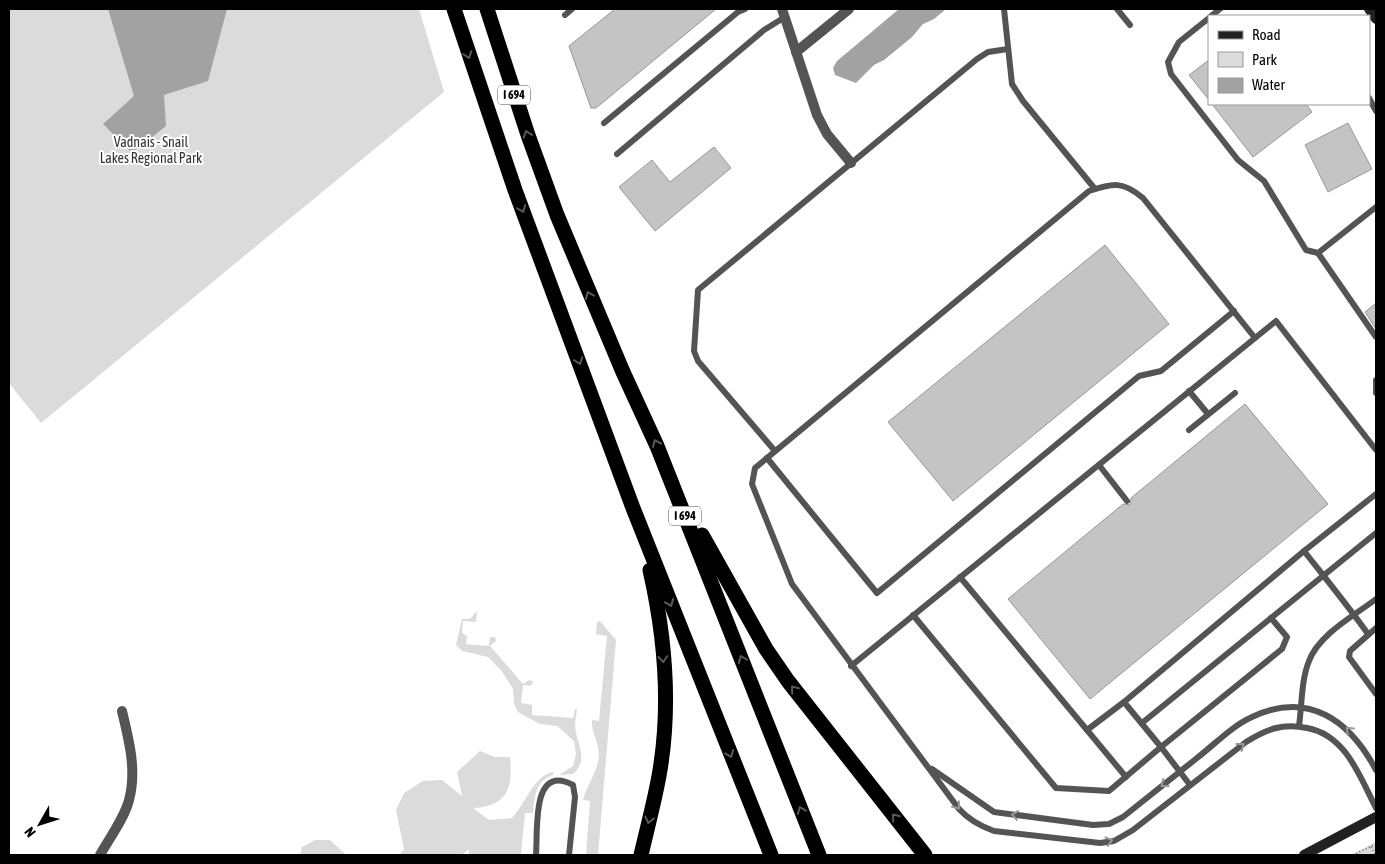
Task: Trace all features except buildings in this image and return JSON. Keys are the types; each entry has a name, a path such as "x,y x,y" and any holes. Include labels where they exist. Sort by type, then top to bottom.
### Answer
{"highway":[{"name":"I 694","path":"454,9 515,190 633,508 771,855"},
{"name":"I 694","path":"487,9 528,135 557,215 591,300 664,464 819,855"},
{"path":"664,464 712,556 766,649 788,681 924,855"},
{"path":"633,508 654,588 659,618 664,690 659,776 641,855"}],"street":[{"path":"796,52 849,9"},
{"path":"1369,9 1376,19"},
{"path":"784,13 817,115 828,134 851,163"},
{"path":"100,855 129,802 132,785 131,747 122,711"},
{"path":"1304,855 1376,817"}],"lane":[{"path":"565,15 572,9"},
{"path":"604,123 738,12 745,9"},
{"path":"1004,9 1012,84 1023,101 1095,188"},
{"path":"1116,9 1130,25"},
{"path":"617,154 784,13"},
{"path":"1208,19 1179,42 1168,62 1171,74 1238,160 1264,182 1306,250 1318,252 1376,338"},
{"path":"775,451 698,360 694,351 698,290 977,59 988,52 1008,49"},
{"path":"1370,100 1376,111"},
{"path":"1255,338 1143,198 1131,188 1119,184 1095,188 1089,190 755,468 752,484 792,584 851,666 965,816 983,828 1091,843 1106,842 1121,837 1262,732 1283,725 1316,730 1338,743 1352,762 1376,808"},
{"path":"1318,252 1376,207"},
{"path":"767,458 877,593 1139,376 1161,371 1234,311"},
{"path":"851,666 1276,321 1376,450"},
{"path":"1376,380 1376,393"},
{"path":"1189,391 1208,414"},
{"path":"1189,430 1235,393"},
{"path":"1098,465 1128,500"},
{"path":"1087,730 1124,702 1304,551 1376,494"},
{"path":"1142,723 1376,533"},
{"path":"1304,551 1368,634"},
{"path":"960,577 1126,777"},
{"path":"1299,726 1309,660 1325,638 1376,599"},
{"path":"913,616 1056,788 1109,791 1282,649 1287,638 1271,618"},
{"path":"1376,628 1350,651 1350,657 1376,694"},
{"path":"1124,702 1190,785"},
{"path":"928,766 994,812 1094,825 1116,821 1251,718 1282,708 1301,708 1325,714 1350,731 1366,752 1376,770"},
{"path":"536,855 541,795 546,784 553,780 565,780 573,785 575,796 569,855"}],"path":[{"path":"1353,855 1376,844"},
{"path":"1371,847 1376,855"}],"green space":[{"name":"Vadnais - Snail Lakes Regional Park","path":"9,9 419,9 444,92 41,423 9,383"},
{"path":"477,611 476,622 463,621 462,633 467,636 466,644 489,646 490,637 495,637 496,641 490,646 523,684 529,680 533,681 531,686 523,685 521,703 532,705 532,715 573,718 575,709 577,709 575,727 581,760 573,774 559,775 573,766 576,754 574,741 557,726 540,724 518,712 514,704 513,689 501,670 488,657 462,651 456,645 462,619 470,619"},
{"path":"600,621 616,640 598,855 586,855 590,801 583,800 595,772 599,755 592,720 599,721 607,636 596,634 597,622"},
{"path":"480,751 495,757 510,757 510,778 506,793 494,804 473,808 489,820 512,818 535,784 546,774 553,772 553,775 539,785 535,795 533,813 525,813 521,855 469,855 469,849 462,855 399,855 404,849 396,810 404,793 423,781 442,780 462,796 457,772"},
{"path":"315,840 330,840 346,855 300,855 302,847"},
{"path":"1376,842 1376,855 1351,855"}],"water":[{"path":"108,9 227,9 208,81 164,95 166,126 132,153 103,124 134,96"},
{"path":"899,9 946,9 934,19 923,24 912,37 884,60 874,65 856,83 835,75 833,68 837,61"}]}
